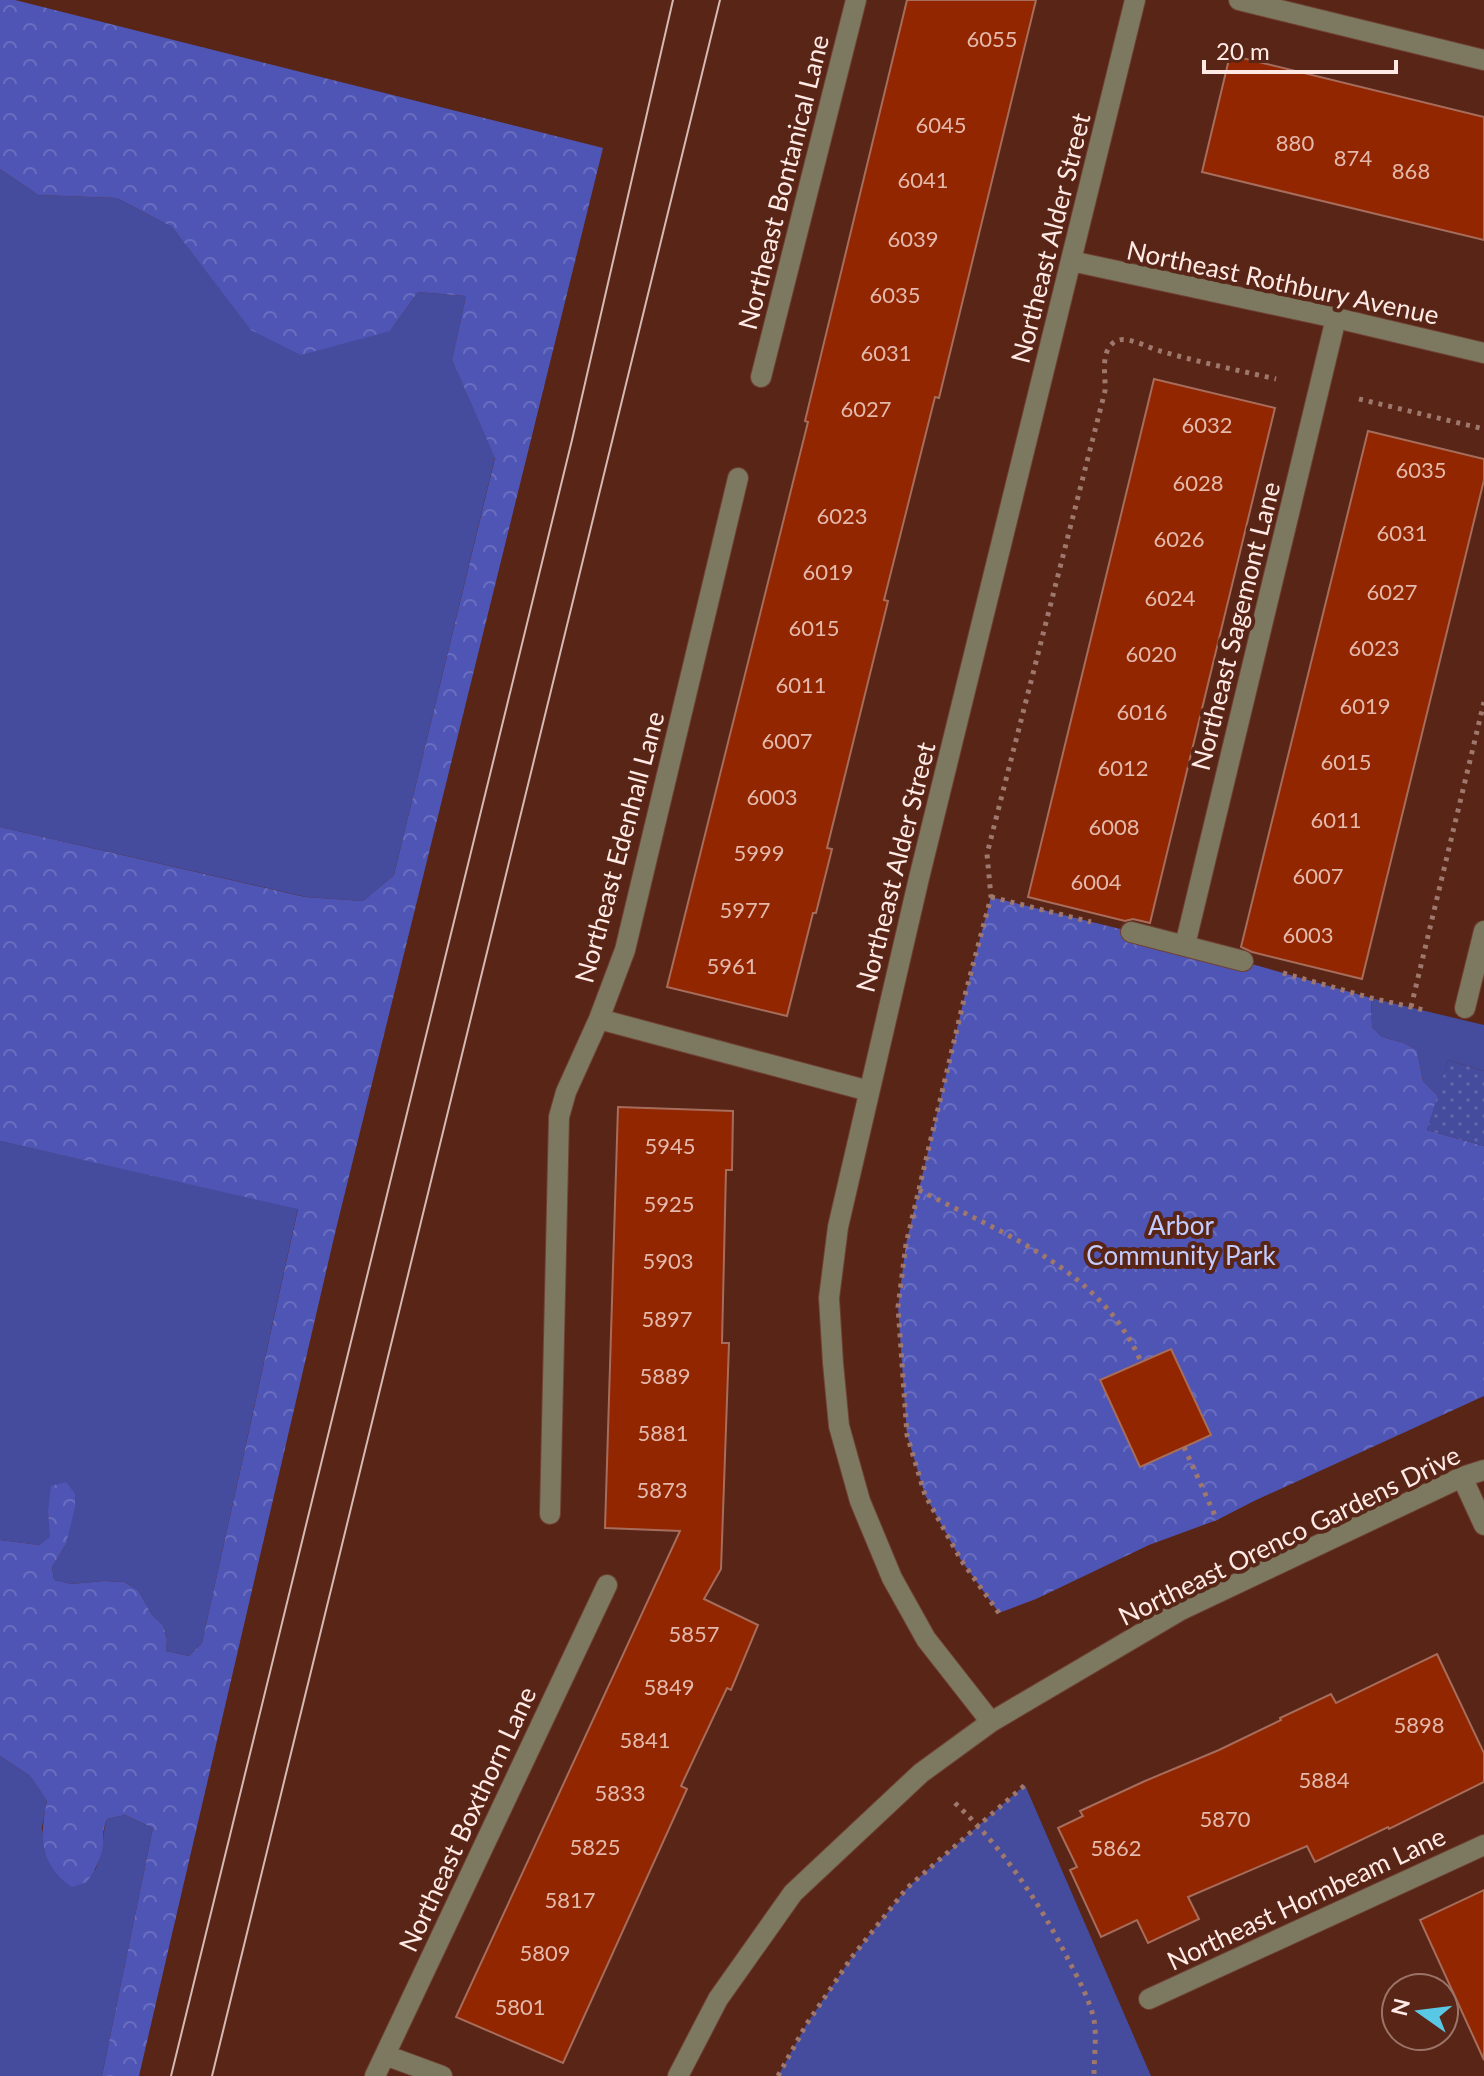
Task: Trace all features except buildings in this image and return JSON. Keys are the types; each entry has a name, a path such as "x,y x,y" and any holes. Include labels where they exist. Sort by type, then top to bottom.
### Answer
{"street":[{"name":"Northeast Bontanical Lane","path":"761,377 856,0"},
{"name":"Northeast Alder Street","path":"991,1722 926,1639 892,1578 860,1501 839,1426 829,1298 838,1227 919,878 1135,0"},
{"path":"1239,0 1484,60"},
{"name":"Northeast Rothbury Avenue","path":"1071,261 1484,353"},
{"name":"Northeast Sagemont Lane","path":"1185,945 1336,318"},
{"name":"Northeast Edenhall Lane","path":"550,1514 559,1117 566,1092 599,1019 625,950 738,478"},
{"path":"1465,1008 1484,931"},
{"path":"1131,932 1243,961"},
{"path":"599,1019 869,1091"},
{"name":"Northeast Orenco Gardens Drive","path":"678,2076 718,1999 793,1893 921,1773 991,1722 1181,1610 1462,1477 1484,1470"},
{"path":"1462,1477 1484,1525"},
{"name":"Northeast Boxthorn Lane","path":"375,2076 607,1585"},
{"name":"Northeast Hornbeam Lane","path":"1149,1999 1484,1845"},
{"path":"385,2055 442,2076"}],"path":[{"path":"999,1613 961,1560 925,1495 907,1435 898,1307 906,1244 991,897 987,854 1105,391 1104,364 1107,353 1112,343 1126,340 1159,351 1484,429"},
{"path":"1411,1007 1484,702"},
{"path":"991,897 1131,932"},
{"path":"1243,961 1371,998"},
{"path":"919,1190 1053,1260 1083,1284 1114,1316 1132,1341 1141,1362"},
{"path":"1184,1447 1217,1520"},
{"path":"921,1773 978,1825 1020,1875 1055,1932 1080,1982 1094,2021 1094,2076"},
{"path":"778,2076 806,2025 852,1957 907,1888 1025,1785"}],"shaded area":[{"path":"0,169 38,195 117,198 172,227 251,329 390,331 418,292 466,296 452,360 495,457 394,875 363,901 306,897 0,827"},
{"path":"1371,998 1484,1025 1484,1071 1448,1060 1438,1096 1423,1081 1417,1050 1382,1037 1372,1027"},
{"path":"1448,1060 1484,1071 1484,1146 1427,1130"},
{"path":"0,1141 298,1208 202,1643 189,1656 166,1651 167,1638 163,1625 152,1615 138,1590 124,1582 71,1584 54,1580 52,1567 66,1544 48,1512 51,1537 39,1545 0,1540"},
{"path":"0,1756 30,1776 47,1801 42,1827 45,1852 95,1870 107,1819 125,1815 153,1828 102,2076 0,2076"},
{"path":"1025,1785 1151,2076 778,2076 806,2025 852,1957 907,1888"}],"green space":[{"path":"0,0 15,0 603,148 336,1229 139,2076 102,2076 153,1828 125,1815 107,1819 95,1869 87,1882 72,1887 48,1860 43,1838 47,1801 30,1776 0,1756 0,1540 39,1545 50,1537 48,1512 51,1486 66,1482 75,1494 75,1507 66,1544 52,1567 54,1580 71,1584 124,1582 138,1590 152,1615 163,1625 166,1651 189,1656 202,1643 298,1209 0,1141 0,827 305,897 363,901 394,875 495,458 452,360 466,296 418,292 390,331 301,355 251,330 172,227 117,198 38,195 0,169"},
{"name":"Arbor Community Park","path":"991,897 1185,945 1371,998 1372,1027 1382,1037 1417,1050 1423,1081 1438,1096 1427,1130 1484,1146 1484,1396 1217,1520 1149,1545 1036,1599 999,1613 961,1560 925,1495 907,1435 898,1307 906,1244"}],"tram line":[{"path":"171,2076 572,440 673,0"},
{"path":"212,2076 720,0"}]}
